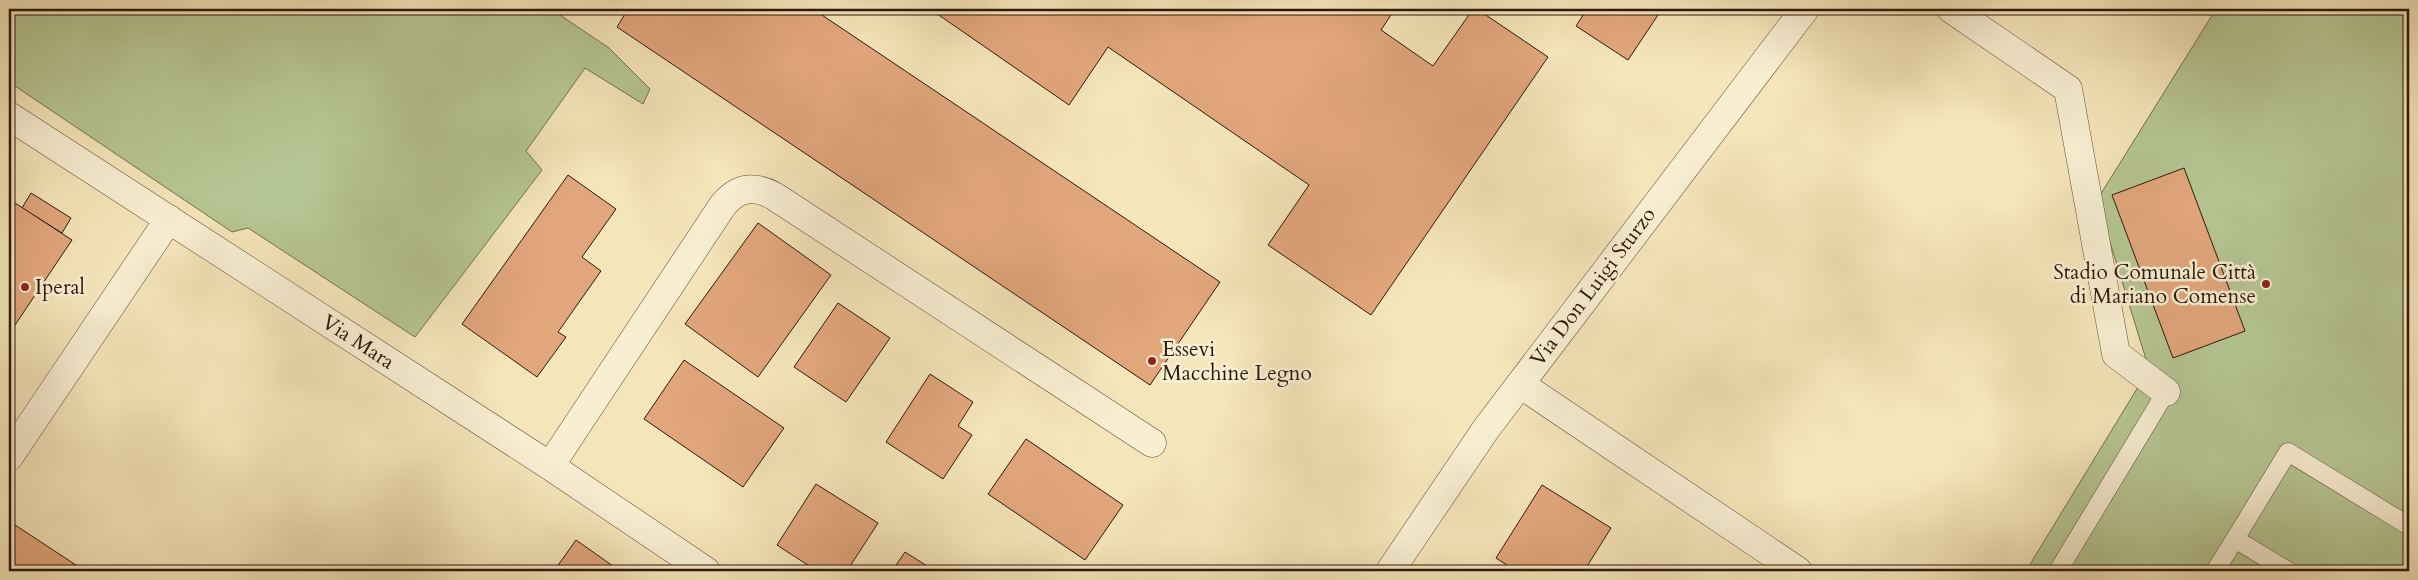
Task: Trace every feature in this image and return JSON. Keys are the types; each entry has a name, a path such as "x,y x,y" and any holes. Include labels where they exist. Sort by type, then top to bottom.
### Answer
{"street":[{"name":"Via Don Luigi Sturzo","path":"1390,571 1486,429 1805,9"},
{"path":"1951,9 2068,89 2116,354 2166,392"},
{"name":"Via Mara","path":"9,116 550,466 706,571"},
{"path":"550,466 723,205 738,191 747,189 766,192 774,196 1152,443"},
{"path":"9,458 169,219"},
{"path":"1520,384 1798,571"}],"lane":[{"path":"2058,571 2166,392"},
{"path":"2215,571 2288,452 2409,526"},
{"path":"2235,539 2288,571"}],"green space":[{"path":"9,9 551,9 609,48 650,89 643,104 585,68 526,151 542,170 415,337 248,228 232,232 9,82"},
{"name":"Stadio Comunale Città di Mariano Comense","path":"2216,9 2409,9 2409,571 2026,571 2149,369 2097,200"}],"building":[{"path":"628,9 813,9 1220,282 1150,385 617,27"},
{"path":"930,9 1395,9 1381,30 1433,66 1473,9 1477,9 1548,57 1371,315 1268,245 1309,185 1108,47 1069,105"},
{"path":"1587,9 1662,9 1628,60 1576,26"},
{"path":"2013,9 2027,9 2023,15"},
{"path":"2184,168 2245,331 2173,358 2112,195"},
{"path":"568,175 616,209 582,257 601,271 558,332 566,337 537,377 462,324"},
{"path":"31,193 71,218 62,233 22,208"},
{"name":"Iperal","path":"9,199 72,240 9,334"},
{"path":"758,223 831,275 758,377 685,324"},
{"path":"838,303 890,338 846,402 794,367"},
{"path":"684,360 784,428 743,487 644,419"},
{"path":"930,374 973,402 958,426 972,435 943,479 886,442"},
{"path":"1026,439 1123,505 1085,560 988,494"},
{"path":"816,484 878,523 847,571 817,571 777,545"},
{"path":"1542,485 1611,528 1584,571 1516,571 1496,558"},
{"path":"9,521 85,571 9,571"},
{"path":"576,540 620,571 554,571"},
{"path":"905,552 935,571 892,571"}],"place":[{"name":"Stadio Comunale Città di Mariano Comense","path":"2266,284"},
{"name":"Iperal","path":"25,287"},
{"name":"Essevi Macchine Legno","path":"1152,361"}]}
